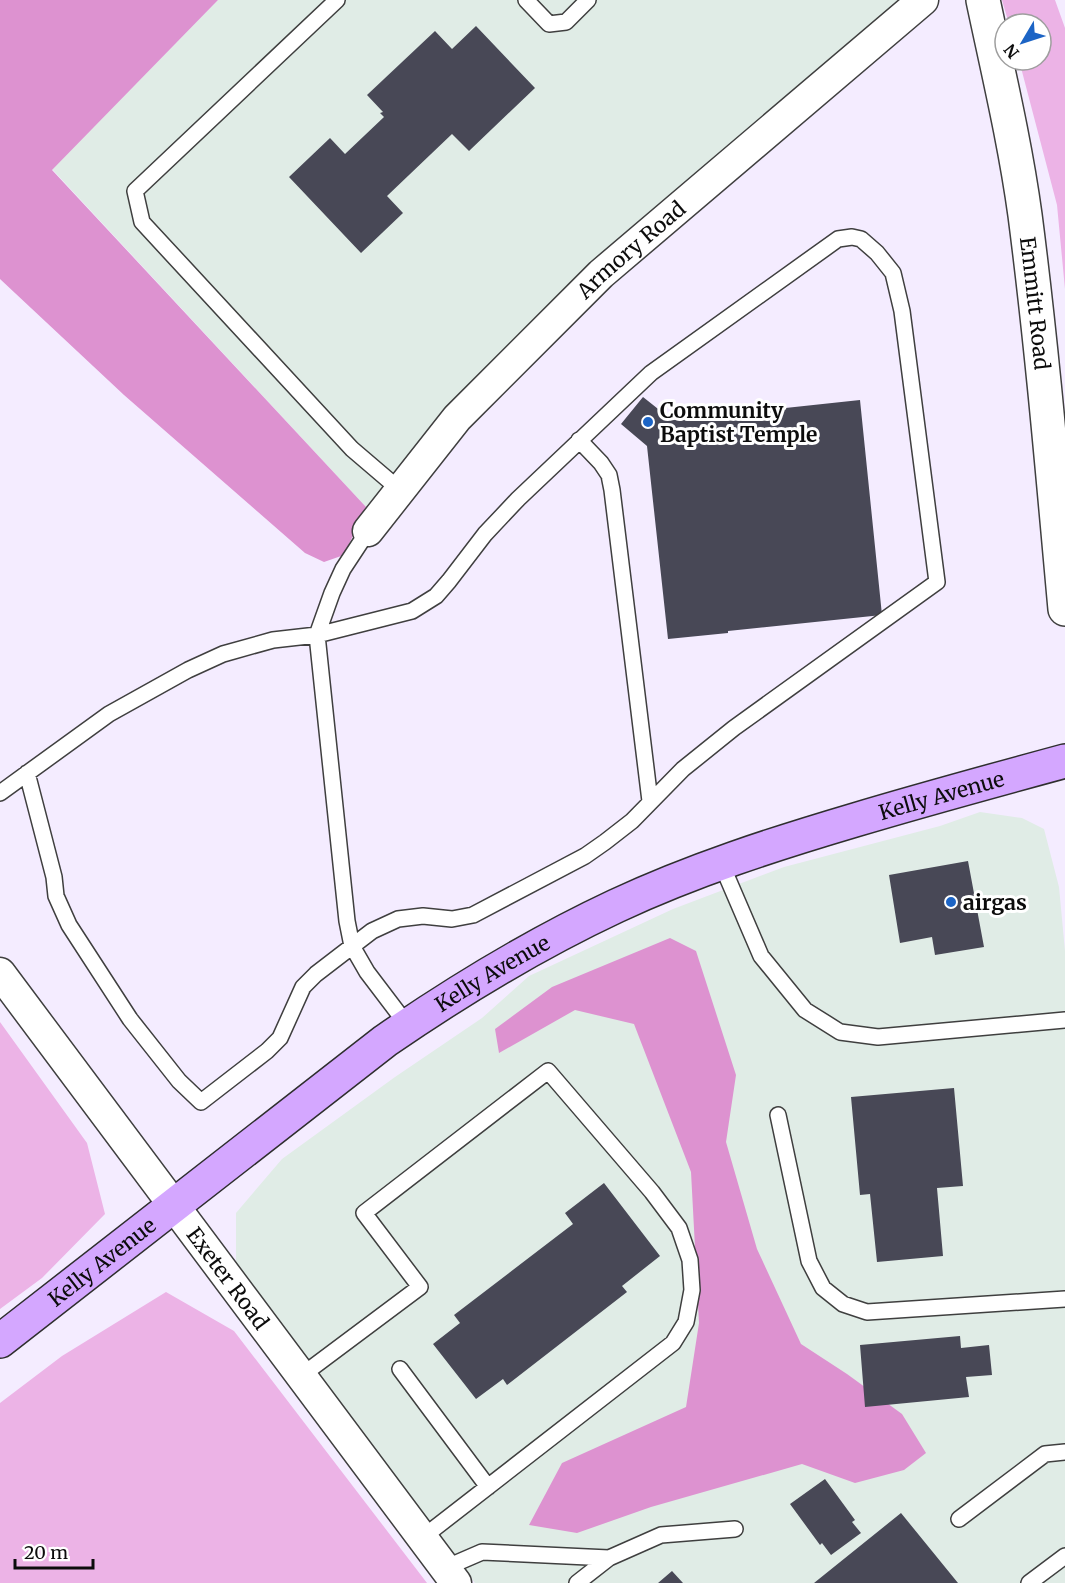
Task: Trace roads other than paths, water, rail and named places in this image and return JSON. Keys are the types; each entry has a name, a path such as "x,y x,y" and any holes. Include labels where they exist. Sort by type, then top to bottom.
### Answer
{"main road":[{"name":"Kelly Avenue","path":"0,1341 385,1041 490,972 568,929 618,904 721,862 943,794 1065,761"}],"street":[{"name":"Armory Road","path":"368,531 457,418 601,274 923,0"},
{"name":"Emmitt Road","path":"982,0 1013,141 1025,214 1045,393 1065,609"},
{"name":"Exeter Road","path":"0,974 451,1575"}],"lane":[{"path":"337,0 135,190 142,222 352,449 400,490"},
{"path":"526,0 549,24 566,22 588,0"},
{"path":"0,793 27,773 109,714 188,670 223,654 273,640 317,635 412,611 436,596 505,513 651,373 838,239 852,237 861,239 877,253 893,273 902,310 937,582 734,728 683,769 632,820 585,856 473,915 452,919 423,916 398,919 372,931 316,974 303,987 280,1038 267,1051 201,1102 179,1081 130,1019 69,925 56,896 54,877 27,773"},
{"path":"579,440 609,475 612,490 650,801"},
{"path":"368,531 339,577 317,635 346,909 352,946 367,972 408,1026"},
{"path":"721,862 761,956 806,1010 840,1032 878,1037 1065,1020"},
{"path":"301,1376 420,1287 364,1214 548,1071 652,1192 679,1228 690,1260 692,1290 686,1322 673,1343 423,1538"},
{"path":"778,1115 809,1261 824,1288 843,1304 867,1312 1065,1299"},
{"path":"400,1369 488,1486"},
{"path":"959,1519 1045,1454 1065,1452"},
{"path":"577,1583 609,1558 662,1535 735,1529"},
{"path":"451,1575 482,1552 609,1558"},
{"path":"1029,1583 1065,1556"}],"place":[{"name":"Community Baptist Temple","path":"648,422"},
{"name":"airgas","path":"951,902"}]}
